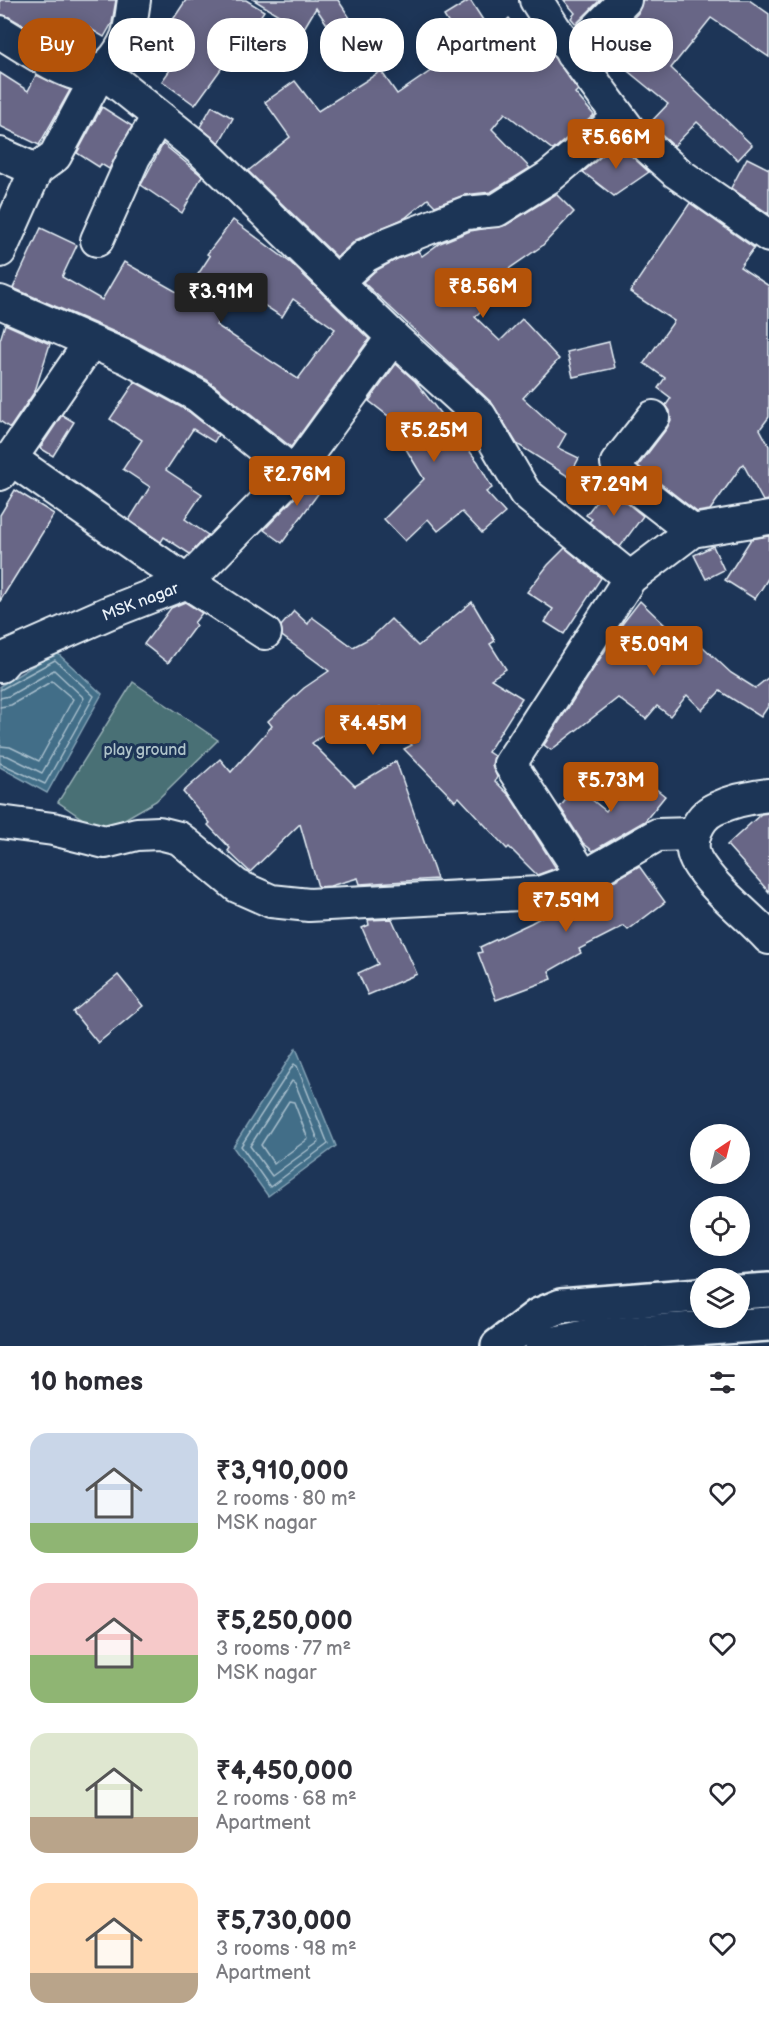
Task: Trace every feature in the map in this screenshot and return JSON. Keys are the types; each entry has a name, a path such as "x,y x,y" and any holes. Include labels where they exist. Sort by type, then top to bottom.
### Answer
{"street":[{"path":"0,251 36,170 56,156 101,70 118,55 128,35 134,0"},
{"path":"536,0 569,50"},
{"path":"607,18 625,0"},
{"path":"0,32 60,67 83,75 101,70"},
{"path":"101,70 202,151 393,337 480,416 525,494 630,578"},
{"path":"585,72 618,119 676,172 769,236"},
{"path":"97,240 134,157 158,117"},
{"path":"336,282 364,256 390,243 466,213 497,210 549,177 618,119"},
{"path":"0,154 36,170"},
{"path":"0,302 126,357 198,396 294,473"},
{"name":"MSK nagar","path":"0,666 8,657 108,613 187,582 294,473 393,337"},
{"path":"90,343 5,466 265,633"},
{"path":"653,417 617,463 620,475 692,531"},
{"path":"584,877 510,764 630,578 692,531 769,518"},
{"path":"769,795 713,809 693,834 695,858 707,874 769,938"},
{"path":"0,822 53,829 105,842 137,834 159,833 179,838 237,886 271,901 309,905 539,893 584,877 657,835 693,834"},
{"path":"750,1291 769,1290"},
{"path":"503,1342 539,1315 561,1306 690,1296"},
{"path":"503,1342 542,1346 590,1336 769,1324"}],"green space":[{"name":"play ground","path":"133,682 218,740 156,801 102,832 58,802"}],"water":[{"path":"56,652 102,694 47,793 0,767 0,686"},
{"path":"296,1048 336,1146 268,1196 233,1147"}],"building":[{"path":"0,0 116,0 113,18 108,18 108,30 104,37 96,32 96,18 18,18 18,22 0,14"},
{"path":"186,0 246,0 264,11 259,18 207,18 207,72 219,72 195,105 162,81 169,72 195,72 195,18 174,18"},
{"path":"254,0 338,0 350,18 323,18 316,8 308,22 308,18 283,18"},
{"path":"470,0 482,18 445,18 444,16"},
{"path":"564,0 600,0 582,18 571,18 575,13"},
{"path":"642,0 749,0 769,14 769,57 711,18 673,66 673,18 633,18 638,13"},
{"path":"557,61 578,90 575,93 594,115 553,150 505,113 492,129 530,168 491,192 464,195 435,206 428,199 405,218 356,240 337,257 248,171 290,137 265,102 295,81 318,111 379,72 397,94 429,72 557,72"},
{"path":"673,70 752,145 738,160 697,122 674,146 649,124 668,104 629,72 673,72"},
{"path":"0,73 28,91 36,75 70,90 39,145 0,126"},
{"path":"212,106 233,118 219,143 200,127"},
{"path":"102,107 132,126 109,169 101,164 99,167 77,153"},
{"path":"617,143 649,172 614,196 583,172"},
{"path":"163,144 202,176 182,213 141,185"},
{"path":"747,158 769,169 769,214 731,188"},
{"path":"556,194 574,212 542,246 503,273 507,278 494,287 499,292 475,317 500,341 522,319 559,359 523,398 566,434 558,448 579,458 569,477 517,444 492,403 363,282 375,271 397,259 418,251 422,256 440,243 470,231 506,225"},
{"path":"690,203 754,248 740,267 769,286 769,417 760,429 769,446 769,500 763,501 743,464 710,510 697,512 638,466 671,420 670,411 666,405 671,398 658,388 665,378 644,363 674,321 630,292"},
{"path":"233,220 291,263 369,339 291,447 207,380 133,340 13,288 41,228 77,245 62,277 102,300 124,262 184,296 210,256 207,254","holes":["239,289 282,317 293,299 335,329 298,379 216,325"]},
{"path":"5,324 50,344 35,391 10,428 0,421 0,340"},
{"path":"609,342 615,368 573,377 567,352"},
{"path":"396,364 415,381 478,462 492,488 486,492 505,513 482,533 462,512 438,531 428,519 405,541 384,519 424,479 403,444 415,437 369,401"},
{"path":"135,382 188,411 218,435 214,442 193,429 166,470 202,494 185,519 208,535 190,554 164,537 161,542 129,520 150,487 123,469 142,440 110,419"},
{"path":"62,415 74,422 53,456 40,448"},
{"path":"320,468 331,476 282,543 264,530"},
{"path":"607,487 643,516 620,547 589,522 592,519 586,515"},
{"path":"15,490 54,514 0,601 0,515"},
{"path":"769,536 769,577 755,599 725,580 751,539"},
{"path":"713,546 724,570 706,579 694,555"},
{"path":"565,548 601,578 564,634 545,622 553,609 527,592"},
{"path":"640,601 694,653 701,645 731,673 755,688 769,677 769,705 761,717 720,691 702,710 687,695 670,716 657,706 646,719 618,698 551,750 544,745 623,623"},
{"path":"185,602 202,613 168,663 144,644 171,608"},
{"path":"472,602 495,641 490,644 506,669 491,679 522,698 488,752 494,756 492,765 497,777 495,781 510,796 556,868 537,875 509,847 507,849 459,797 455,801 404,749 412,745 380,707 359,719 356,713 312,743 355,786 396,761 437,879 360,884 358,878 318,887 300,824 250,872 228,851 230,848 208,825 210,823 183,792 220,759 231,772 272,726 268,721 304,688 329,671 282,636 281,626 294,611 308,624 312,617 353,647 372,637 391,619 418,646"},
{"path":"636,773 665,796 645,821 593,851 583,843 560,807 576,787 606,811"},
{"path":"769,813 769,892 727,845 761,814"},
{"path":"639,866 665,902 628,930 624,926 579,949 581,953 549,971 552,979 496,1000 478,953 482,952 480,947 571,901 593,893"},
{"path":"392,919 417,974 368,995 358,973 378,964 362,928 369,925 368,920"},
{"path":"118,975 143,1006 98,1043 73,1012"}]}
